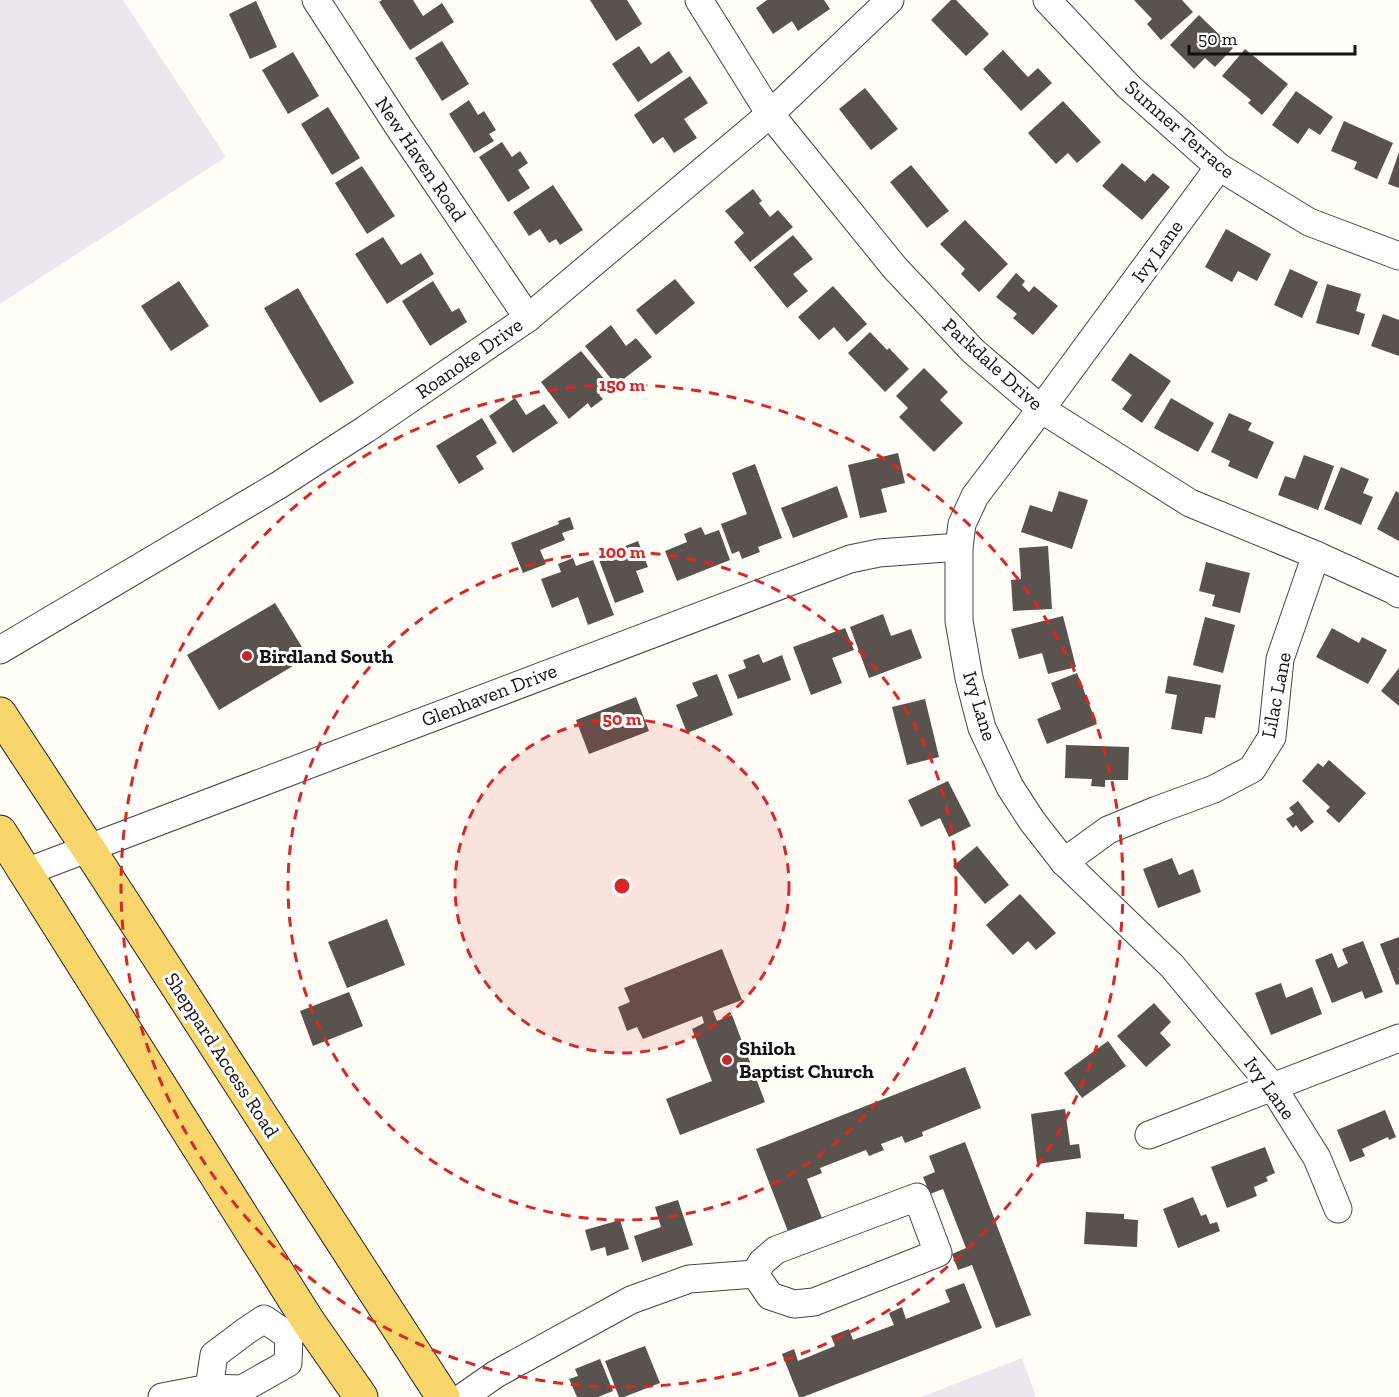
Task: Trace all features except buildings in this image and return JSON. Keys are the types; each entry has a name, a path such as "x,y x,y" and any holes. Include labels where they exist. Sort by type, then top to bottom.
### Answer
{"main road":[{"name":"Sheppard Access Road","path":"0,714 443,1397"},
{"path":"0,832 298,1328 361,1397"}],"street":[{"name":"New Haven Road","path":"316,0 528,318"},
{"name":"Parkdale Drive","path":"699,0 770,114 895,268 973,351 1041,409 1190,503 1316,555 1399,594"},
{"name":"Roanoke Drive","path":"0,650 279,485 375,423 528,318 770,114 890,0"},
{"name":"Sumner Terrace","path":"1047,0 1130,87 1219,167 1309,222 1399,256"},
{"name":"Ivy Lane","path":"1219,167 975,496 962,525 959,548 959,621 969,678 982,728 1010,787 1032,821 1064,862 1172,966 1272,1086 1317,1158 1338,1209"},
{"name":"Glenhaven Drive","path":"26,872 850,559 879,553 959,548"},
{"name":"Lilac Lane","path":"1064,862 1108,831 1214,789 1252,769 1272,737 1280,659 1316,555"},
{"path":"1149,1135 1399,1038"},
{"path":"917,1197 938,1253 814,1302 794,1304 770,1296 755,1274 762,1262 776,1250 917,1197"},
{"path":"463,1397 496,1374 631,1300 689,1279 755,1274"},
{"path":"162,1397 209,1388 242,1389 288,1363 298,1328 264,1319 246,1331 214,1355 209,1388"}],"shaded area":[{"path":"0,0 123,0 226,157 0,304"},
{"path":"1022,1358 1036,1397 921,1397"}],"place":[{"name":"Birdland South","path":"247,656"},
{"name":"Shiloh Baptist Church","path":"727,1060"}]}
